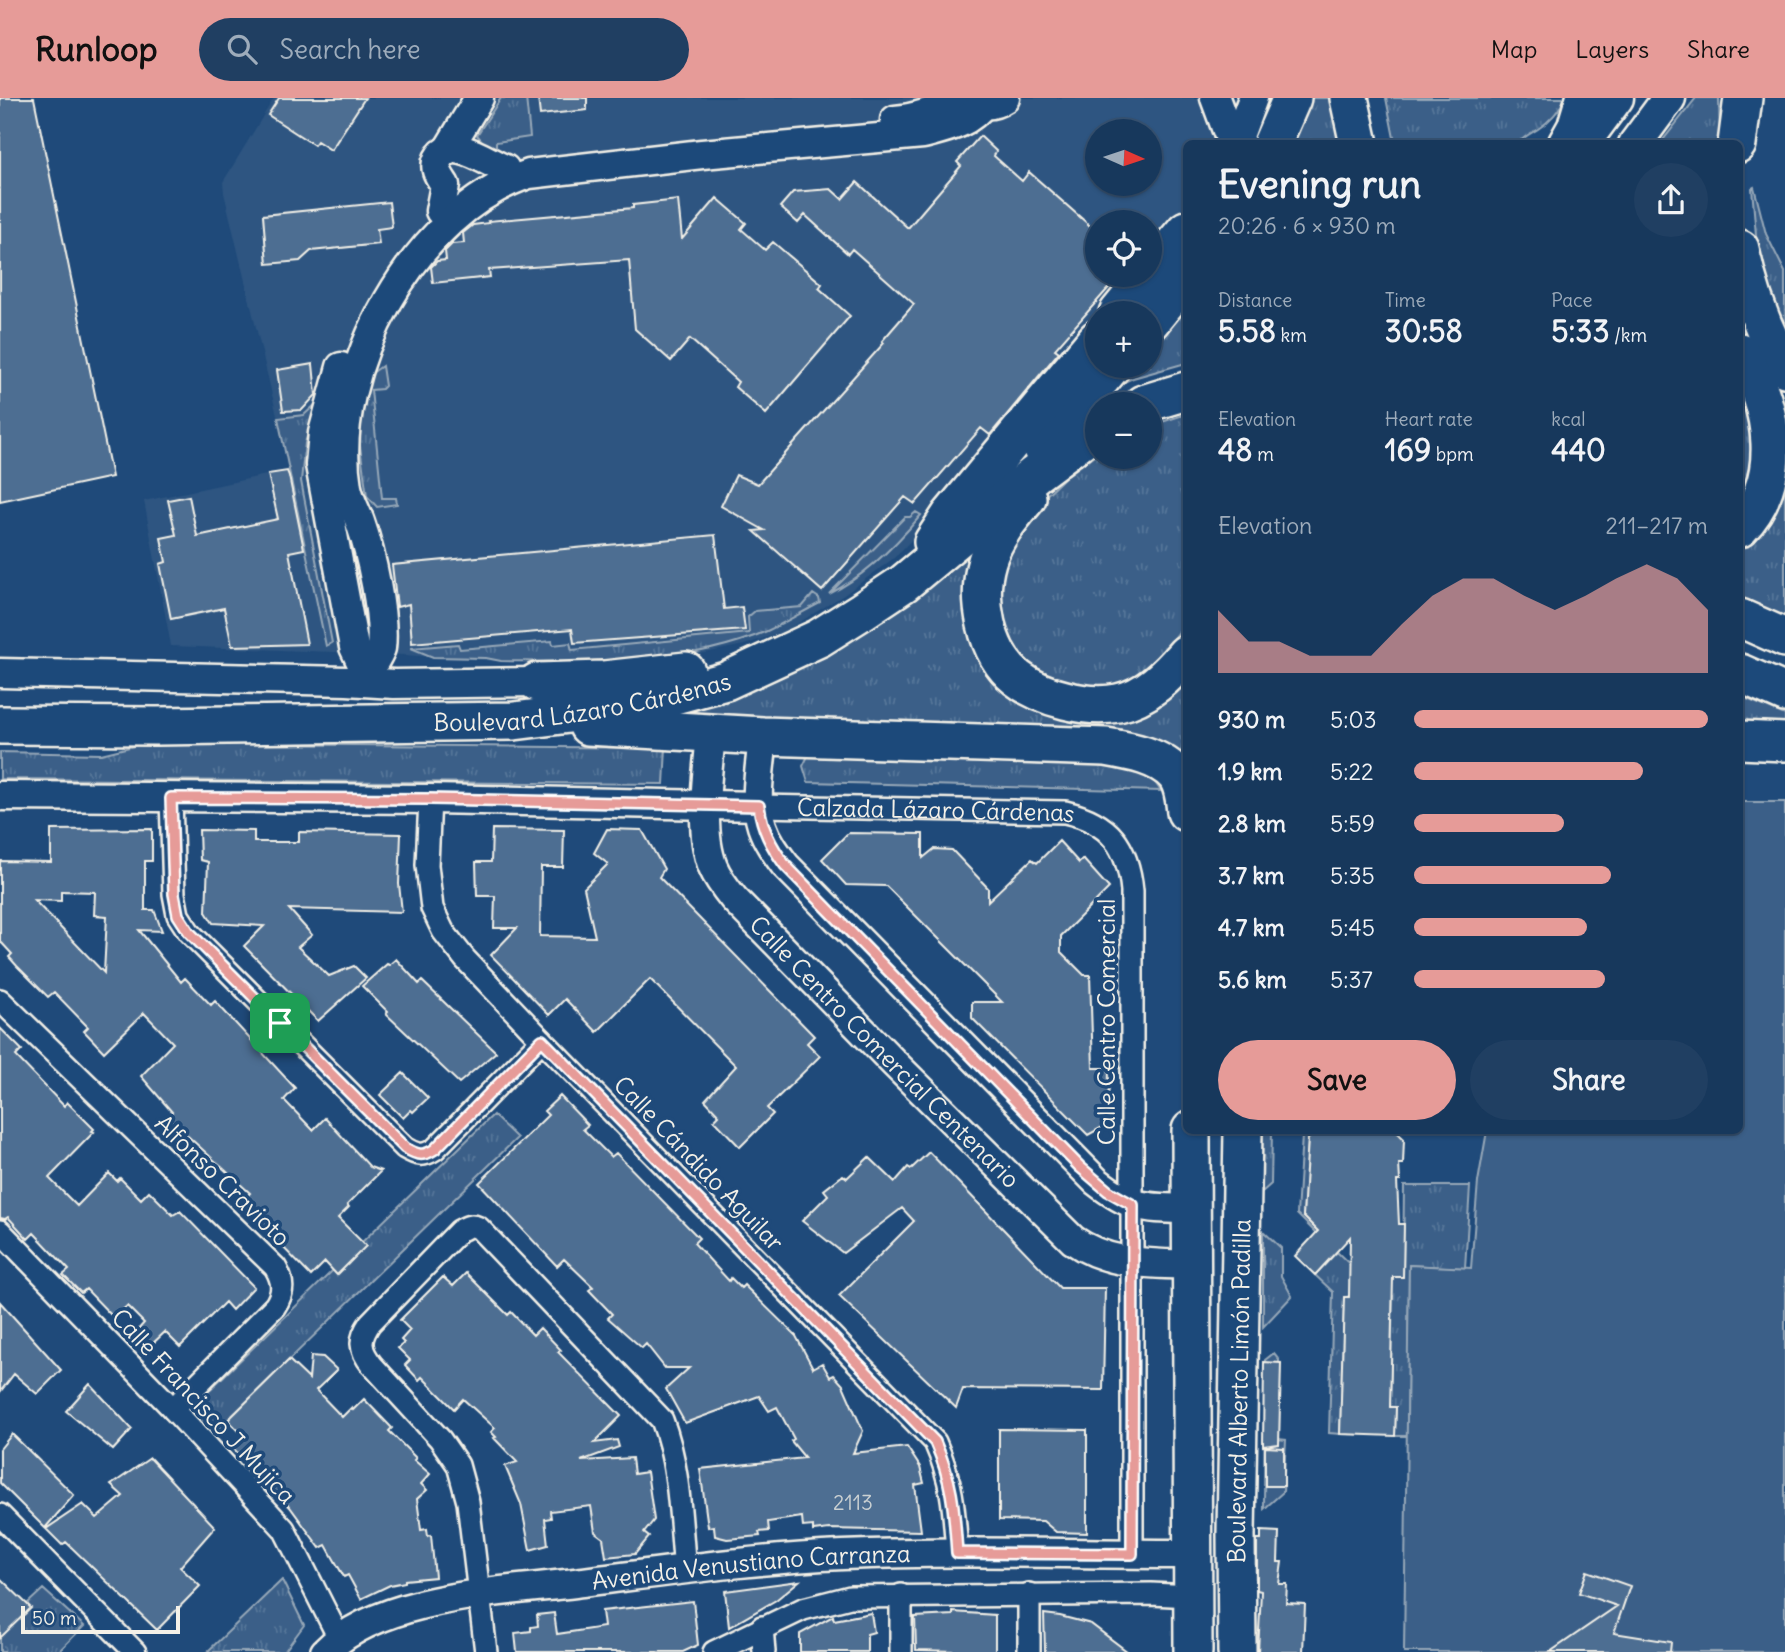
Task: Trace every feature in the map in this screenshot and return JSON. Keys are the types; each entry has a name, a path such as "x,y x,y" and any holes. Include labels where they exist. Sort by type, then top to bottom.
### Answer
{"highway":[{"path":"1349,98 1358,140"},
{"path":"1374,98 1379,140"},
{"path":"1569,140 1576,128 1585,98"},
{"path":"1735,98 1735,140"},
{"path":"1736,140 1743,98"},
{"path":"1274,140 1292,99"},
{"path":"1153,294 1183,236"},
{"path":"1743,261 1762,326 1785,368"},
{"path":"1153,294 1183,279"},
{"path":"904,583 950,516 1085,353"},
{"path":"1743,357 1774,414 1781,458 1767,501 1743,525"},
{"path":"976,523 1102,378"},
{"path":"1162,398 1183,392"},
{"name":"Boulevard Lázaro Cárdenas","path":"0,724 156,726 514,721 585,712 675,695 726,681 819,638 904,583 1085,437"},
{"path":"1085,438 1005,524 987,559 981,590 991,640 1002,660 1017,678 1069,702 1096,705 1120,702 1149,690 1183,657"},
{"path":"1743,619 1785,638"},
{"path":"537,682 668,674 790,650"},
{"path":"1743,674 1785,693"},
{"path":"514,721 763,736 1105,747 1130,751 1155,760 1176,776 1183,794"},
{"path":"1743,740 1785,743"},
{"name":"Boulevard Alberto Limón Padilla","path":"1191,1134 1193,1652"},
{"name":"Boulevard Alberto Limón Padilla","path":"1237,1652 1236,1534 1243,1134"}],"main road":[{"path":"1586,140 1617,98"},
{"path":"1638,140 1666,102"}],"street":[{"path":"453,150 479,98"},
{"path":"440,211 445,186 438,176 438,157 453,150 491,98"},
{"path":"372,655 379,605 361,525 323,433 355,327 387,272 461,190 484,177 550,156 903,119 943,107 953,98"},
{"path":"1215,98 1231,140"},
{"path":"1224,98 1232,140"},
{"path":"1235,140 1253,98"},
{"path":"372,655 351,634 333,462 345,433 368,341 395,287 435,238 462,211 508,181 529,174 923,134 949,127 975,115 986,100"},
{"path":"453,150 505,169"},
{"path":"193,677 266,661 372,655 537,682"},
{"name":"Boulevard Lázaro Cárdenas","path":"0,673 394,684 537,682"},
{"name":"Calle Centro Comercial Centenario","path":"710,733 706,843 712,865 721,883 734,899 895,1065 1067,1235 1098,1255 1133,1262 1190,1265"},
{"path":"763,736 759,806 762,824 767,838 785,865 1080,1167 1108,1191 1133,1205 1191,1209"},
{"name":"Calzada Lázaro Cárdenas","path":"0,796 430,799 1065,812 1088,818 1109,833"},
{"path":"171,798 174,894 178,915 189,932 405,1148 416,1154 427,1154 435,1149 542,1040"},
{"name":"Calle Cándido Aguilar","path":"430,799 427,865 432,908 443,931 542,1040 935,1442 947,1469 953,1496 957,1553"},
{"name":"Calle Centro Comercial","path":"1109,833 1122,849 1130,867 1132,891 1132,1554"},
{"name":"Alfonso Cravioto","path":"0,1000 275,1267 282,1279 281,1297 275,1306 173,1409"},
{"path":"486,1652 468,1502 458,1465 440,1438 363,1354 361,1344 363,1333 370,1322 459,1231 473,1225 479,1228 662,1420 672,1452 685,1570"},
{"name":"Calle Francisco J Mujica","path":"1,1234 173,1409 284,1530 295,1547 332,1645"},
{"path":"0,1515 135,1652"},
{"name":"Avenida Venustiano Carranza","path":"332,1645 386,1615 479,1595 685,1570 843,1555 1192,1555"},
{"path":"1029,1652 1030,1594"},
{"path":"714,1652 803,1609 850,1597 1030,1594 1192,1596"},
{"path":"901,1595 901,1652"},
{"path":"762,1627 764,1652"}],"shaded area":[{"path":"274,98 1251,98 1230,140 1183,140 1183,220 1162,249 1162,210 1085,210 1085,287 1131,287 1118,301 1085,301 1085,340 937,514 894,558 844,595 785,631 744,645 676,659 580,666 387,654 171,646 144,501 290,470 223,182"}],"green space":[{"path":"501,98 526,98 530,137 496,142 496,149 490,150 477,135"},
{"path":"1304,98 1330,98 1340,140 1287,140"},
{"path":"1386,98 1565,98 1550,119 1522,140 1394,140"},
{"path":"1696,98 1719,98 1720,140 1663,140"},
{"path":"1754,187 1766,234 1785,272 1785,338 1761,294"},
{"path":"1183,300 1183,364 1162,370 1162,325"},
{"path":"382,366 385,386 371,390 382,498 396,498 397,504 377,507 367,496 359,439 361,411 372,373"},
{"path":"1114,378 1133,378 1101,392"},
{"path":"1743,385 1767,433 1743,502"},
{"path":"317,403 305,443 301,481 332,643 326,646 278,418 304,415"},
{"path":"1183,415 1183,626 1159,659 1130,684 1108,693 1039,678 1009,648 995,574 1035,506 1065,477 1085,463 1085,469 1162,469 1162,422"},
{"path":"1785,491 1785,621 1743,601 1743,539 1766,519"},
{"path":"916,512 921,515 890,549 855,579 829,594 905,517"},
{"path":"974,548 968,565 1037,706 1183,676 1183,744 1180,758 638,715"},
{"path":"813,594 819,598 820,603 767,631 735,643 669,657 602,661 501,661 486,658 433,657 411,648 458,644 460,649 552,641 553,645 570,643 572,650 749,633 748,617 755,611 802,607"},
{"path":"1743,697 1785,715 1785,728 1743,728"},
{"path":"146,743 666,748 664,784 0,779 0,752 101,754"},
{"path":"810,752 1081,756 1151,777 1161,791 808,782 803,766"},
{"path":"1743,802 1785,802 1785,1652 1404,1652 1409,1265 1471,1268 1478,1182 1486,1134 1743,1134"},
{"path":"493,1115 517,1138 215,1432 192,1407"},
{"path":"1262,1134 1272,1134 1271,1184 1261,1193"},
{"path":"1315,1134 1308,1140 1303,1216 1318,1231 1316,1233 1297,1214 1302,1136"},
{"path":"1404,1186 1470,1186 1465,1268 1409,1265 1407,1436 1395,1436 1396,1407 1367,1406 1390,1401 1393,1296 1344,1297 1340,1434 1329,1433 1333,1292 1315,1275 1337,1252 1362,1276 1403,1277"},
{"path":"1263,1231 1281,1248 1281,1276 1292,1296 1263,1327"},
{"path":"1274,1353 1279,1359 1278,1439 1286,1440 1283,1492 1264,1509 1265,1360"},
{"path":"282,1580 304,1625 284,1652 207,1652"},
{"path":"43,1589 84,1626 58,1652 0,1652 0,1629"}],"building":[{"path":"0,98 34,98 112,477 0,501"},
{"path":"279,98 365,98 331,150 317,141 314,145 268,115"},
{"path":"538,98 587,98 587,110 540,115"},
{"path":"980,136 996,151 994,156 1022,181 1029,172 1085,221 1085,287 1109,287 1097,301 1085,301 1085,315 1055,349 1059,352 990,435 981,428 915,504 905,497 822,591 754,531 764,530 721,506 736,475 758,484 884,343 882,341 914,304 852,249 848,254 805,215 798,223 780,207 793,192 831,189 842,199 857,182 908,228 961,166 957,162"},
{"path":"717,198 746,223 741,229 765,250 773,242 822,284 819,288 850,316 766,414 735,387 738,382 690,339 671,361 635,329 629,260 489,270 490,277 433,283 431,267 437,261 446,260 445,251 452,244 464,243 463,233 473,225 489,223 488,221 633,208 633,205 678,200 682,239"},
{"path":"389,202 392,227 377,229 379,244 311,251 300,261 267,264 263,215"},
{"path":"313,364 316,395 302,410 283,411 277,370"},
{"path":"287,471 304,549 289,552 307,644 232,646 224,608 171,619 160,564 166,562 161,538 176,535 168,500 189,496 197,536 278,519 268,474"},
{"path":"715,535 724,609 742,607 745,630 574,643 572,629 412,643 409,604 397,607 392,565"},
{"path":"152,829 152,861 145,861 145,910 154,910 162,931 139,930 181,982 185,978 211,1005 215,1001 295,1088 284,1100 313,1130 325,1118 370,1167 381,1171 347,1205 349,1207 338,1218 366,1246 337,1275 325,1262 311,1276 240,1203 250,1193 167,1117 172,1112 141,1076 173,1043 144,1013 104,1052 84,1031 88,1027 54,992 48,997 9,957 12,954 0,941 0,861 51,862 51,830","holes":["61,891 95,892 94,915 107,916 104,973 34,900 61,901"]},
{"path":"492,829 564,830 563,867 541,867 540,936 595,937 584,888 608,864 594,853 607,829 642,830 664,869 659,877 814,1036 807,1043 820,1056 767,1108 773,1114 740,1147 714,1120 719,1115 705,1100 736,1066 650,979 597,1032 565,999 549,1015 491,955 517,928 494,928 495,896 477,896 476,862 491,862"},
{"path":"199,830 254,831 254,842 299,842 299,832 401,834 399,884 402,912 289,909 312,935 298,947 329,976 354,966 366,978 318,1021 244,946 264,926 213,923 206,912 208,862 200,860"},
{"path":"848,833 923,834 923,858 934,849 952,850 988,888 988,901 1032,859 1037,863 1059,841 1079,863 1083,859 1109,888 1061,936 1061,952 1084,975 1090,975 1093,1068 1109,1068 1108,1124 1088,1135 972,1018 972,1002 1002,1002 886,886 846,885 822,859"},
{"path":"396,959 419,984 422,981 496,1052 459,1083 386,1014 388,1012 362,986"},
{"path":"0,1028 22,1050 16,1056 64,1106 67,1102 94,1129 49,1178 77,1206 109,1173 117,1181 120,1178 141,1199 149,1191 173,1215 180,1211 254,1287 232,1310 225,1302 180,1347 165,1332 150,1346 136,1332 144,1323 127,1306 114,1318 86,1289 81,1293 63,1275 69,1270 34,1233 28,1239 8,1217 0,1218"},
{"path":"403,1073 428,1098 403,1118 380,1095"},
{"path":"560,1096 588,1125 583,1129 611,1157 616,1153 699,1238 694,1243 729,1281 731,1278 741,1288 744,1285 796,1336 813,1368 822,1363 830,1377 834,1375 843,1385 863,1431 853,1453 907,1447 920,1467 924,1483 915,1485 921,1531 813,1531 813,1526 803,1527 802,1517 768,1522 769,1531 759,1532 760,1536 727,1539 715,1536 714,1526 708,1527 700,1469 805,1458 791,1441 794,1439 777,1407 769,1411 759,1396 685,1423 666,1389 689,1368 665,1368 646,1344 642,1348 608,1318 612,1314 589,1290 593,1287 564,1259 557,1266 479,1183 548,1115 544,1111"},
{"path":"1314,1134 1399,1134 1404,1139 1403,1164 1399,1164 1400,1181 1397,1181 1399,1224 1404,1224 1403,1277 1393,1277 1390,1407 1396,1407 1395,1436 1340,1434 1344,1297 1349,1297 1350,1237 1315,1275 1295,1256 1318,1231 1303,1216 1308,1139"},
{"path":"929,1152 1060,1288 1105,1288 1103,1390 963,1389 956,1408 839,1296 914,1221 902,1208 843,1253 802,1221 828,1195 824,1190 843,1175 847,1178 869,1157 895,1182 908,1167 911,1169"},
{"path":"466,1273 508,1315 511,1312 533,1335 540,1328 561,1350 558,1352 621,1416 594,1443 617,1440 619,1447 581,1461 632,1458 634,1474 647,1472 654,1520 644,1533 649,1537 635,1554 606,1557 603,1538 595,1532 591,1506 550,1511 551,1518 545,1519 548,1545 530,1550 521,1504 505,1466 517,1462 494,1438 496,1437 491,1432 495,1428 463,1399 454,1409 422,1377 419,1380 405,1365 410,1360 398,1348 404,1343 401,1340 410,1330 400,1320 443,1277 453,1286"},
{"path":"0,1302 61,1370 37,1394 14,1374 0,1392"},
{"path":"311,1356 323,1357 337,1370 316,1390 342,1417 364,1399 392,1428 389,1431 416,1458 414,1460 430,1474 421,1484 427,1490 417,1499 421,1530 427,1529 428,1536 431,1535 435,1577 405,1580 361,1599 348,1575 344,1577 326,1545 320,1548 290,1507 270,1486 275,1482 249,1456 244,1460 233,1448 245,1437 228,1420 289,1360 309,1379"},
{"path":"1264,1362 1281,1363 1279,1444 1263,1446"},
{"path":"90,1384 132,1429 113,1450 66,1411"},
{"path":"999,1429 1087,1430 1087,1533 1056,1532 1043,1521 999,1520"},
{"path":"12,1434 74,1495 45,1528 0,1483 0,1449"},
{"path":"1265,1447 1284,1448 1284,1486 1265,1486"},
{"path":"150,1458 215,1527 180,1567 200,1586 157,1630 66,1542 62,1545 46,1529 83,1504 97,1518 123,1496 111,1485"},
{"path":"1261,1531 1279,1532 1278,1562 1282,1562 1279,1584 1287,1584 1286,1603 1305,1604 1303,1652 1258,1652 1261,1591 1257,1590 1257,1539 1261,1539"},
{"path":"1587,1571 1630,1586 1614,1633 1671,1642 1670,1652 1550,1652 1617,1606 1579,1593"},
{"path":"0,1578 31,1608 0,1638"},
{"path":"799,1581 776,1600 729,1627 725,1591"},
{"path":"693,1601 698,1645 683,1652 517,1652 515,1633 531,1631 531,1627 538,1626 537,1615 554,1613 557,1634 604,1627 602,1611"},
{"path":"953,1612 995,1615 995,1652 916,1650 915,1617 953,1615"},
{"path":"871,1613 874,1632 867,1634 867,1652 800,1652 800,1634 833,1616 834,1620"},
{"path":"1044,1614 1091,1624 1128,1652 1045,1652"}],"route":[{"path":"171,798 430,799 759,806 767,838 785,865 1080,1167 1108,1191 1133,1205 1132,1554 957,1553 953,1496 947,1469 935,1442 542,1040 435,1149 427,1154 416,1154 395,1139 280,1023 189,932 178,915 174,894 171,798"}]}
